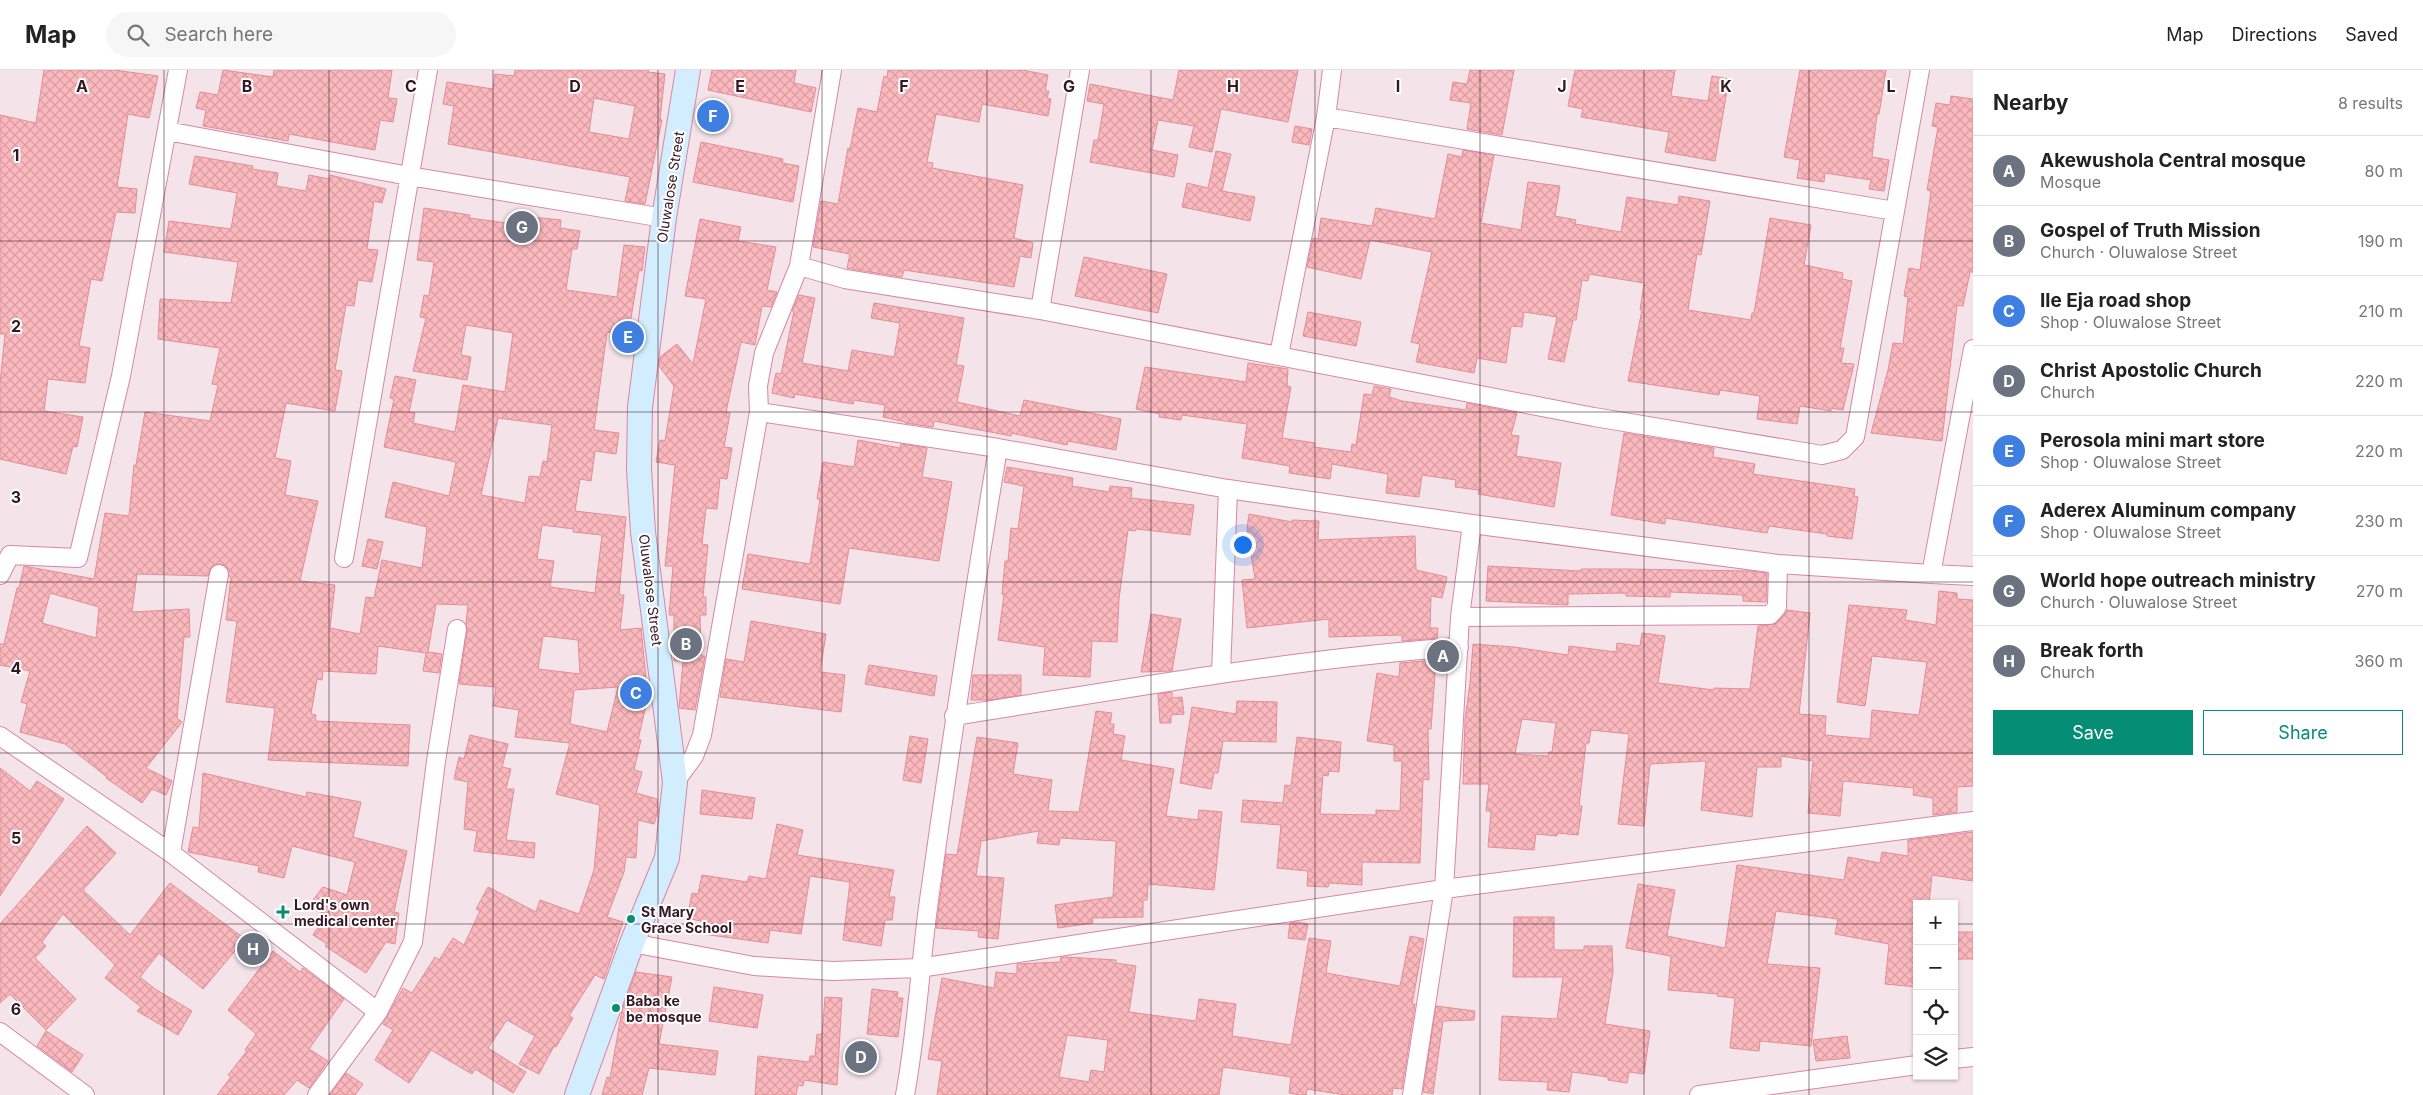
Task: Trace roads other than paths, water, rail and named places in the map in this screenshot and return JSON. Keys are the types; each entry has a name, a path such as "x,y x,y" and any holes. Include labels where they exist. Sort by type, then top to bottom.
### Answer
{"street":[{"path":"0,575 10,555 78,558 121,376 178,70"},
{"path":"344,558 428,70"},
{"name":"Oluwalose Street","path":"577,1095 632,943 667,858 675,782 643,532 639,469 640,407 664,218 688,70"},
{"path":"675,782 694,756 702,735 759,412 758,386 764,353 799,266 832,70"},
{"path":"1040,310 1080,70"},
{"path":"1279,355 1326,117 1332,70"},
{"path":"799,266 845,279 1040,310 1594,417 1822,455 1842,450 1855,437 1920,70"},
{"path":"1326,117 1896,211"},
{"path":"167,131 409,176 664,218"},
{"path":"1931,574 1973,349"},
{"path":"759,412 998,448 1228,489 1472,524 1778,564 1973,576"},
{"path":"905,1095 911,1064 919,968 954,716 998,448"},
{"path":"1221,674 1228,489"},
{"path":"1412,1095 1444,889 1460,617 1472,524"},
{"path":"1460,617 1770,615 1773,614 1776,607 1778,564"},
{"path":"171,853 219,574"},
{"path":"317,1095 378,1012 413,942 436,762 456,629"},
{"path":"954,716 1221,674 1396,652 1459,647"},
{"path":"0,736 171,853 378,1012"},
{"path":"632,943 754,966 833,970 919,968 1444,889 1973,821"},
{"path":"0,1032 85,1095"},
{"path":"1958,1059 1973,1057"},
{"path":"1699,1095 1913,1066"}],"place":[{"name":"Aderex Aluminum company","path":"713,116"},
{"name":"World hope outreach ministry","path":"522,227"},
{"name":"Perosola mini mart store","path":"628,337"},
{"name":"Gospel of Truth Mission","path":"686,644"},
{"name":"Akewushola Central mosque","path":"1443,656"},
{"name":"Ile Eja road shop","path":"636,693"},
{"name":"Lord's own medical center","path":"283,912"},
{"name":"St Mary Grace School","path":"631,919"},
{"name":"Break forth","path":"253,949"},
{"name":"Baba ke be mosque","path":"616,1008"},
{"name":"Christ Apostolic Church","path":"861,1057"}]}
